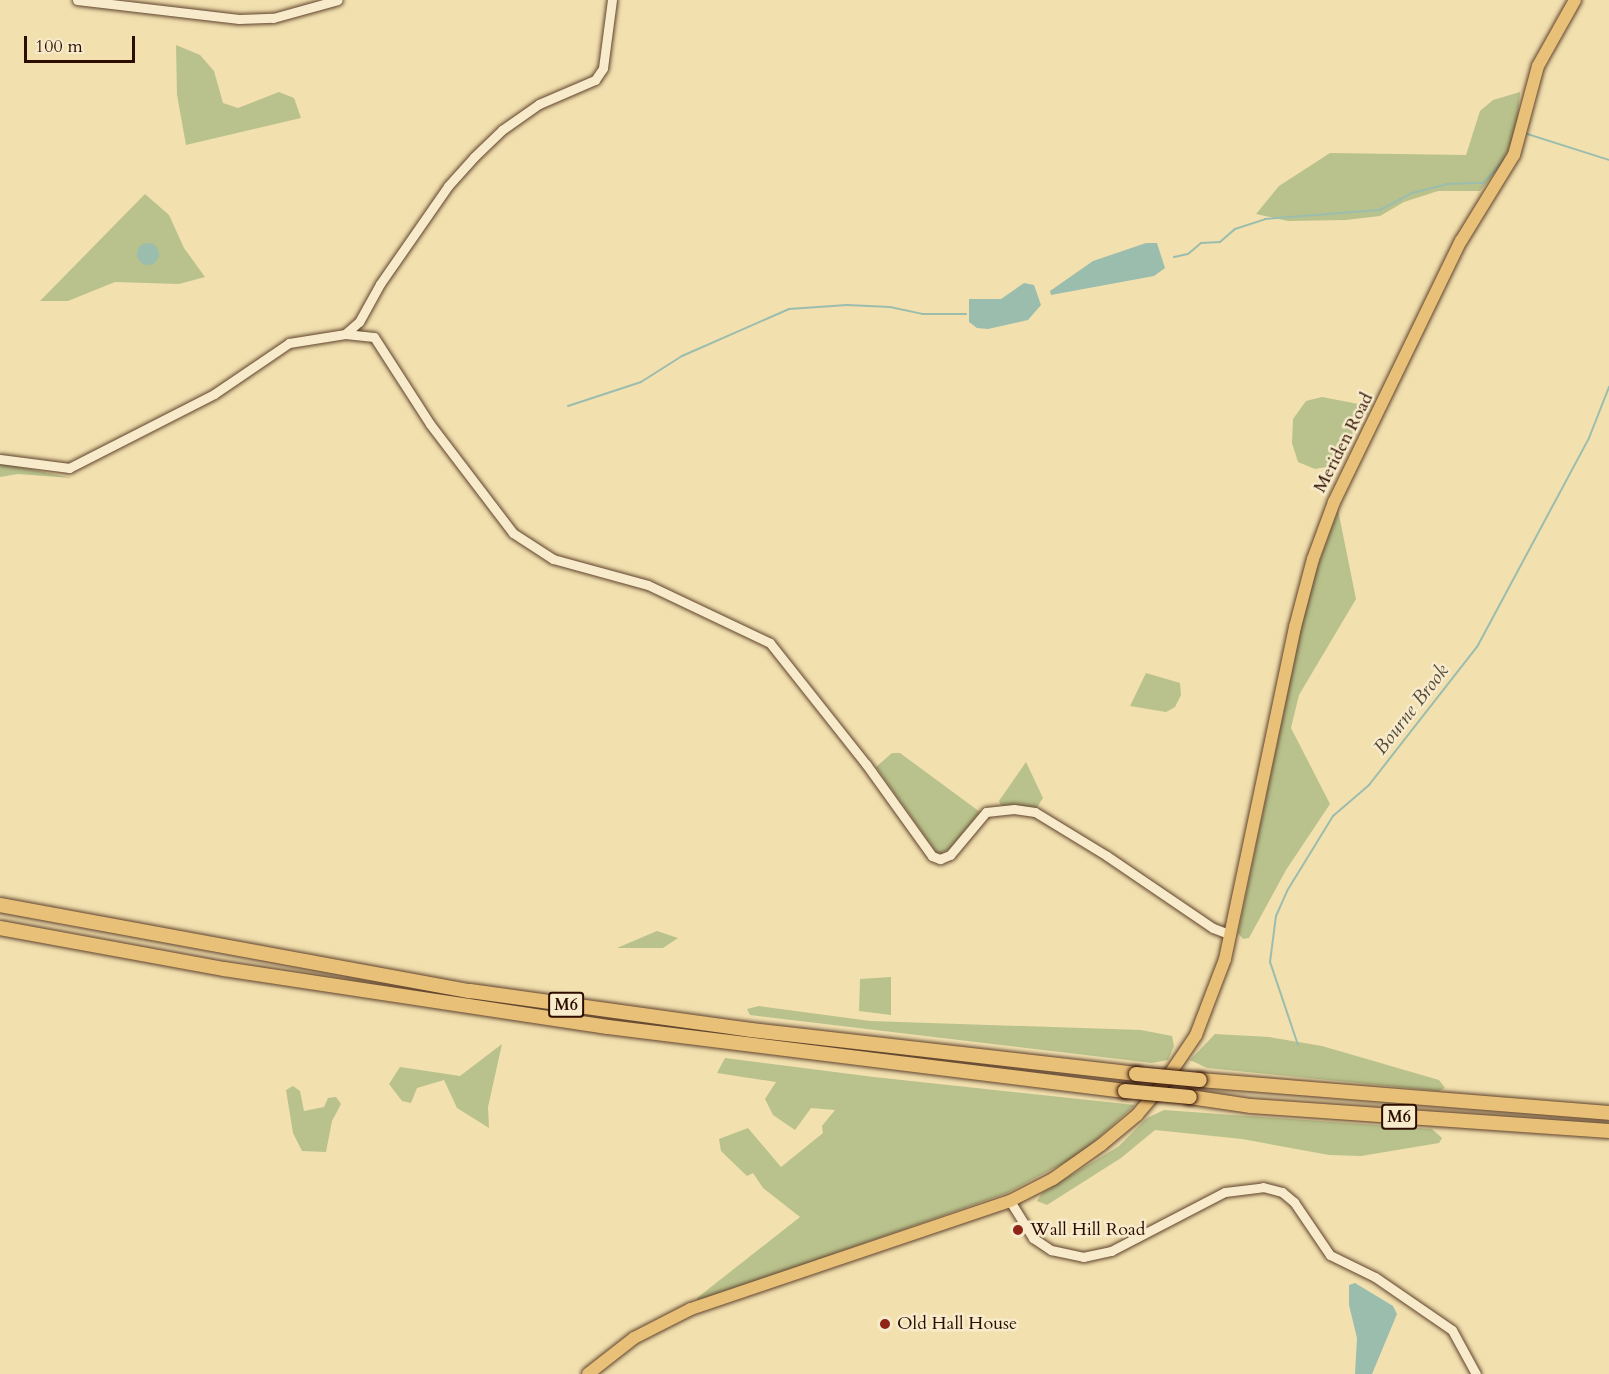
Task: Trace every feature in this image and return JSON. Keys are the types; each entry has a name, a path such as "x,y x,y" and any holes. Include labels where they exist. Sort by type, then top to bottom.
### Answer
{"highway":[{"name":"M6","path":"0,905 470,991 751,1030 1136,1074 1609,1113"},
{"name":"M6","path":"0,928 224,969 573,1022 1251,1106 1609,1131"}],"main road":[{"name":"Meriden Road","path":"588,1374 634,1338 691,1309 1010,1201 1053,1179 1101,1145 1137,1115 1164,1084 1205,1016 1232,935 1284,677 1313,559 1334,502 1461,241 1514,155 1522,132 1528,92 1538,66 1575,0"}],"street":[{"path":"76,0 239,19 273,18 338,0"},
{"path":"345,334 359,322 380,284 448,186 474,157 502,130 539,104 595,80 603,68 612,0"},
{"path":"359,322 374,337 430,424 513,533 553,559 648,585 770,643 860,756 932,856 940,860 950,855 986,812 1014,809 1035,812 1107,855 1213,928 1232,935"},
{"path":"0,459 69,468 214,394 289,343 345,334 374,337"},
{"path":"1010,1201 1034,1238 1051,1250 1083,1257 1111,1251 1225,1192 1263,1187 1282,1192 1294,1202 1330,1255 1375,1277 1452,1330 1476,1374"}],"green space":[{"path":"176,45 200,55 214,71 223,103 238,108 279,92 294,98 301,118 186,145 177,95"},
{"path":"1520,92 1517,131 1501,165 1480,191 1438,191 1404,202 1380,216 1346,220 1288,221 1256,214 1279,186 1330,153 1466,155 1480,111 1493,100"},
{"path":"145,194 169,215 184,248 205,277 179,284 115,282 68,301 40,301"},
{"path":"1322,397 1369,406 1338,465 1315,469 1298,462 1292,443 1293,419 1306,401"},
{"path":"0,463 72,478 18,474 0,477"},
{"path":"1338,510 1356,599 1299,695 1291,728 1330,804 1286,870 1249,938 1243,939 1238,933 1310,588"},
{"path":"1146,673 1180,683 1181,695 1175,707 1166,712 1130,706"},
{"path":"892,753 900,753 980,812 951,848 937,853 876,767"},
{"path":"1026,762 1043,798 1036,809 1001,805 999,801"},
{"path":"657,931 678,938 663,948 617,948"},
{"path":"891,977 891,1015 859,1011 860,979"},
{"path":"759,1006 870,1021 1141,1030 1172,1036 1174,1046 1168,1060 1152,1063 750,1015 747,1009"},
{"path":"1215,1034 1269,1037 1322,1046 1439,1080 1445,1088 1439,1091 1207,1068 1190,1060"},
{"path":"502,1044 488,1107 489,1128 457,1108 444,1080 417,1088 411,1103 402,1101 389,1084 400,1067 460,1076"},
{"path":"725,1058 874,1077 1135,1105 1079,1155 1007,1193 697,1302 697,1298 800,1217 763,1188 753,1173 747,1176 721,1151 719,1139 748,1128 781,1167 823,1133 822,1126 835,1110 811,1108 795,1130 773,1115 765,1099 776,1082 717,1073"},
{"path":"293,1086 300,1091 304,1111 324,1107 328,1098 336,1097 341,1104 332,1121 326,1152 302,1151 293,1133 286,1090"},
{"path":"1164,1110 1432,1129 1442,1138 1439,1143 1361,1156 1329,1155 1242,1139 1155,1130 1121,1158 1047,1205 1037,1201 1042,1193 1119,1146 1147,1118"}],"shaded area":[{"path":"148,243 156,246 159,254 156,262 148,265 140,262 137,254 140,246"},
{"path":"1146,243 1157,243 1165,268 1154,276 1051,295 1050,291 1093,261"},
{"path":"1024,283 1034,285 1041,305 1028,320 988,329 977,328 969,322 969,299 1001,299"},
{"path":"1355,1283 1393,1306 1397,1314 1372,1374 1355,1374 1357,1338 1349,1305 1349,1285"}],"waterway":[{"path":"1524,133 1609,160"},
{"path":"1174,257 1188,254 1201,243 1220,242 1235,229 1265,219 1380,210 1412,193 1447,184 1483,183 1504,160"},
{"path":"568,406 641,382 682,356 789,309 847,305 890,307 922,314 966,314"},
{"name":"Bourne Brook","path":"1298,1045 1270,962 1276,916 1287,891 1333,816 1369,785 1477,647 1589,438 1609,387"}],"place":[{"name":"Wall Hill Road","path":"1018,1230"},
{"name":"Old Hall House","path":"885,1324"}]}
